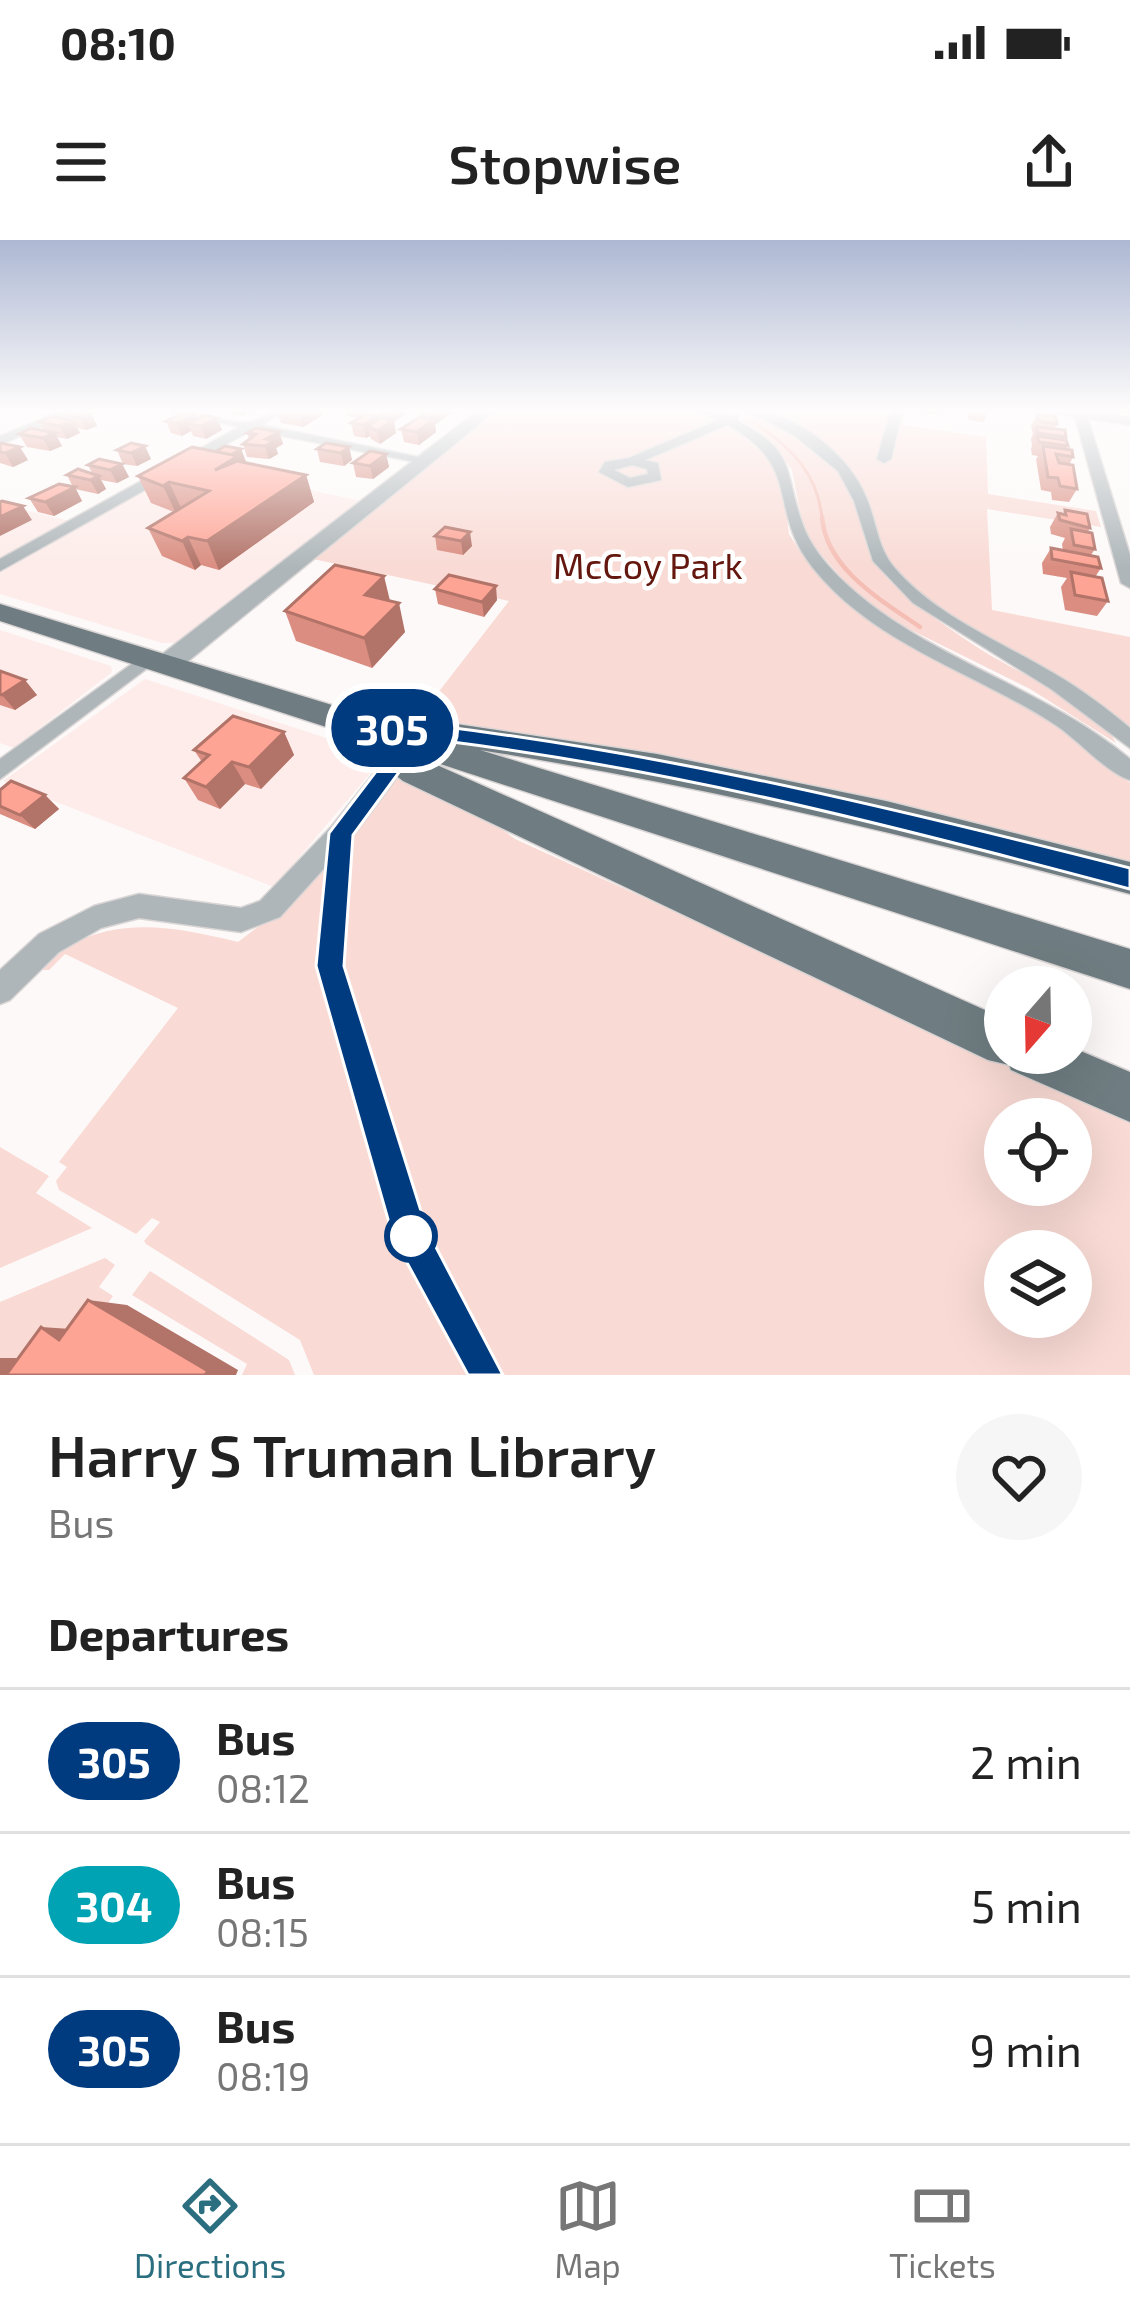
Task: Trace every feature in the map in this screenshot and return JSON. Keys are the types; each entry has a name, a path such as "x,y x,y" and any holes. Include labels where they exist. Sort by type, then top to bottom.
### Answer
{"main road":[{"path":"0,612 1126,967"},
{"path":"356,724 397,760 984,1033"},
{"path":"356,724 475,736 657,766 904,819 1130,878"},
{"path":"1077,1074 1130,1097"}],"street":[{"path":"0,566 187,462"},
{"path":"0,771 157,662 423,462"},
{"path":"780,462 798,533 840,587 905,635 1126,756"},
{"path":"836,462 860,497 873,549 902,584 963,631 1033,669 1126,756"},
{"path":"1095,462 1130,583"},
{"path":"0,991 49,943 94,918 139,906 241,920 270,909 341,833 397,760"}],"shaded area":[{"path":"190,465 362,501 178,643 162,643 0,594 0,573"},
{"path":"0,504 70,521 0,559"},
{"path":"0,630 111,666 112,672 14,748 0,743"},
{"path":"145,679 329,739 378,764 274,887 3,781"}],"green space":[{"name":"McCoy Park","path":"434,462 771,462 783,488 789,534 805,559 844,600 1005,690 1096,750 1130,783 1130,862 780,779 420,716 509,601 313,559"},
{"path":"786,462 829,462 852,491 872,558 902,592 976,646 1077,705 1116,743 1030,689 899,624 854,592 805,536 792,470"},
{"name":"McCoy Park","path":"841,462 987,462 988,494 1096,511 1101,527 987,509 992,610 1130,637 1130,726 962,627 894,572 872,529 866,496"},
{"path":"399,776 482,814 515,839 984,1053 984,1074 1031,1074 1084,1098 984,1098 984,1206 1092,1206 1092,1102 1130,1119 1130,1375 314,1375 300,1340 146,1244 160,1222 152,1218 136,1234 59,1190 56,1181 67,1167 59,1162 178,1008 65,954 43,970 48,960 89,937 130,928 173,929 238,942 277,912"},
{"path":"0,1147 49,1176 36,1193 92,1228 0,1268"},
{"path":"105,1258 115,1265 99,1287 113,1296 88,1332 0,1375 0,1302"},
{"path":"150,1271 289,1360 295,1375 242,1375 247,1364 132,1295"}],"building":[{"path":"94,462 122,464 110,470 88,465"},
{"path":"164,462 228,462 215,470 242,462 306,475 207,541 188,537 182,541 148,528 209,491 169,482 163,486 138,476"},
{"path":"1046,462 1073,465 1077,489 1060,486 1058,478 1048,477"},
{"path":"78,469 99,476 90,480 67,475"},
{"path":"59,484 75,487 45,502 29,498"},
{"path":"2,501 23,506 0,517"},
{"path":"1065,510 1087,514 1090,528 1060,520 1058,513 1066,515"},
{"path":"445,527 470,532 461,541 435,536"},
{"path":"1071,529 1092,533 1095,549 1074,545"},
{"path":"1051,548 1098,557 1101,568 1052,559"},
{"path":"335,565 384,576 365,595 399,603 364,638 285,611"},
{"path":"1071,572 1102,578 1108,601 1075,595"},
{"path":"449,575 496,586 482,602 435,589"},
{"path":"0,671 25,680 2,695"},
{"path":"233,716 284,732 249,767 232,762 206,787 184,778 209,755 194,750"},
{"path":"11,781 45,795 20,815 0,806 0,790"},
{"path":"88,1300 208,1371 205,1375 6,1375 41,1327 59,1340"}],"waterway":[{"path":"799,462 815,489 822,520"},
{"path":"822,517 826,536 844,568 920,627"}],"bus line":[{"name":"305","path":"483,1375 411,1237 330,966 341,833 397,760 356,724 475,736 657,766 886,815 1130,878"}]}
